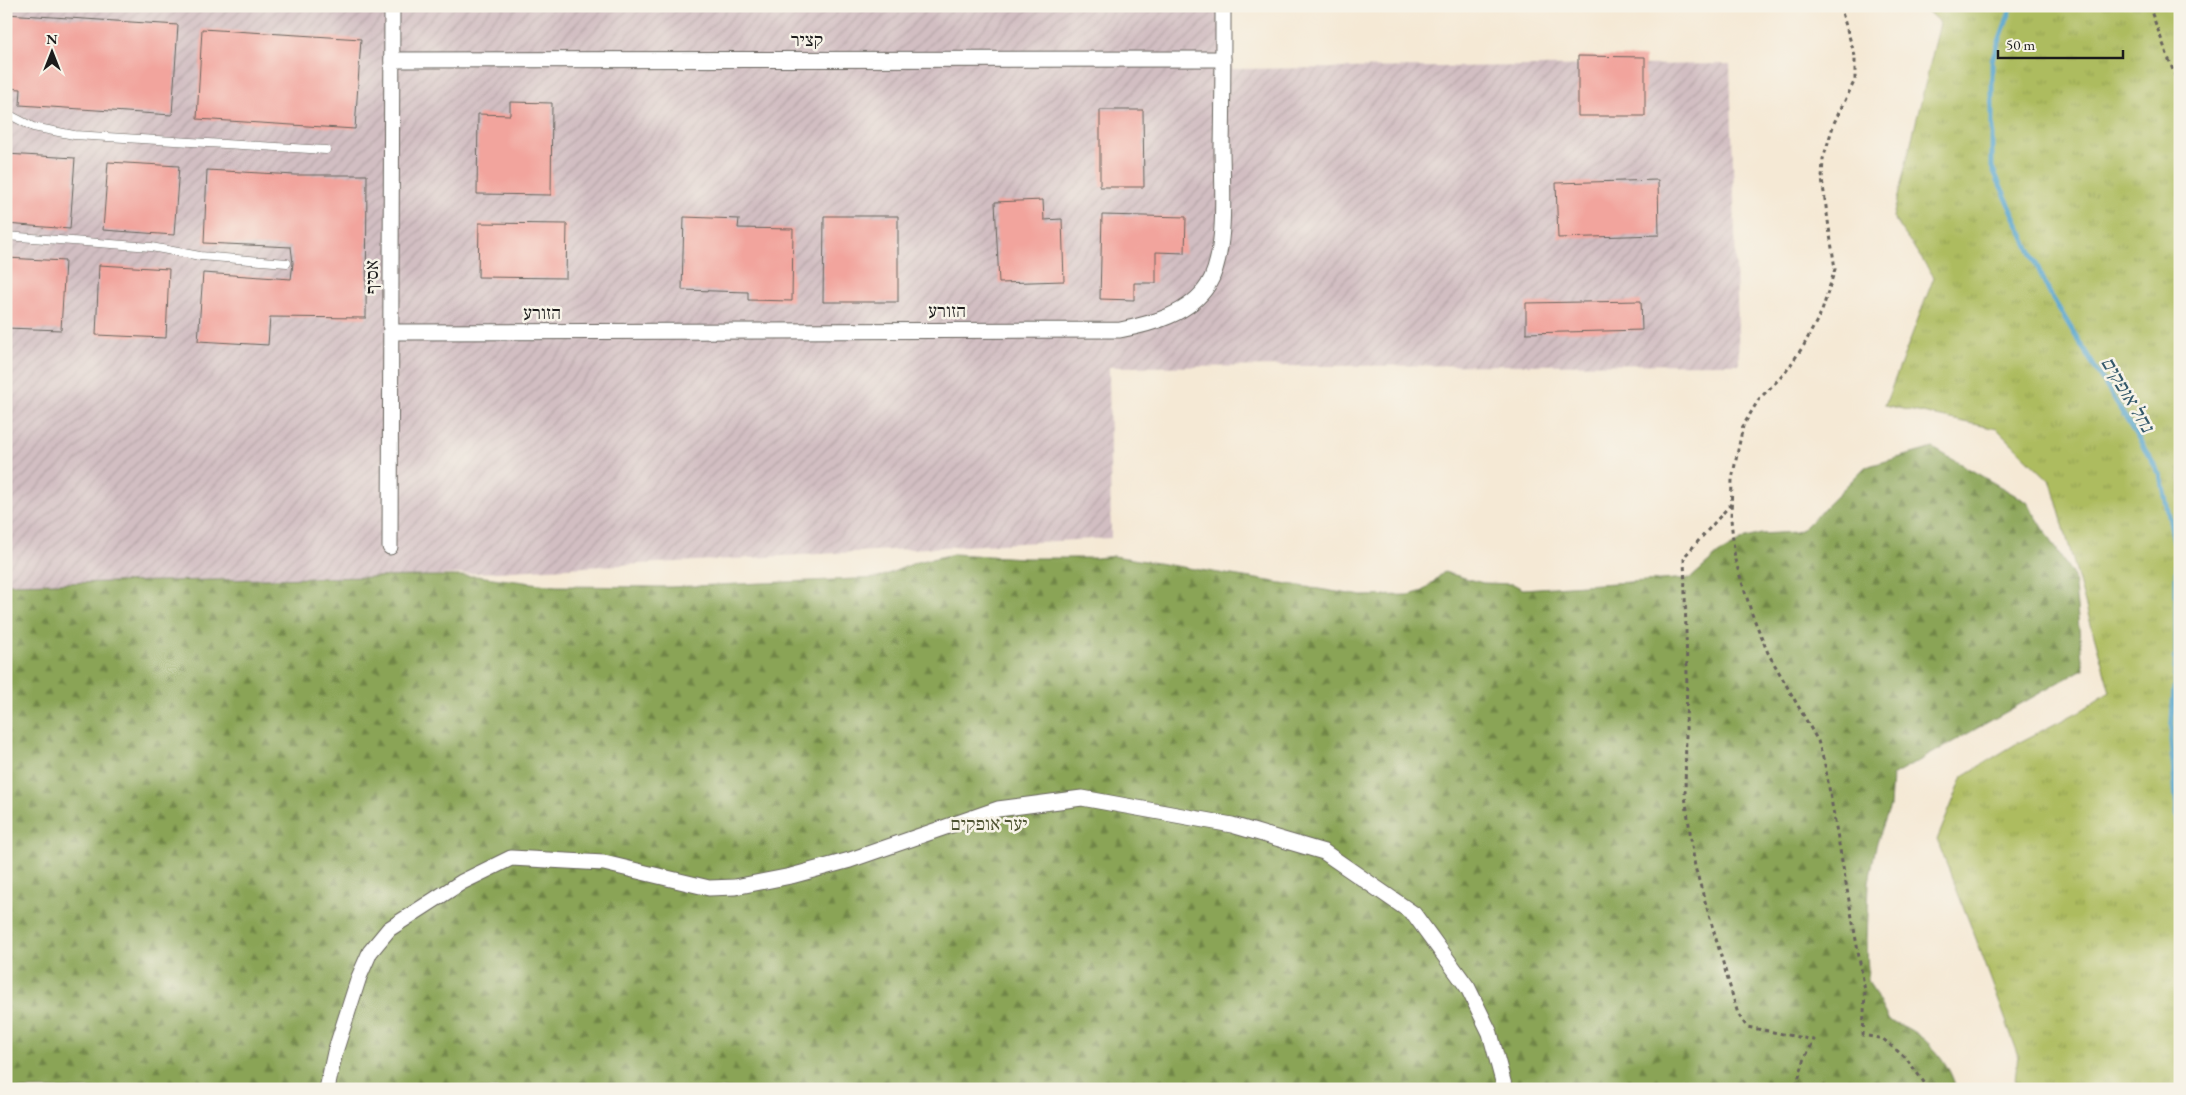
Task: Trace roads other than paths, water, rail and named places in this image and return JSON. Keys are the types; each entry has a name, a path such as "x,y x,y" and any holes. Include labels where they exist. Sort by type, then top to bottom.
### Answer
{"street":[{"name":"אסיף","path":"390,547 392,6"},
{"name":"הזורע","path":"391,332 1110,330 1148,324 1170,316 1192,302 1208,286 1217,268 1222,224 1223,6"},
{"name":"קציר","path":"392,60 1223,59"},
{"path":"327,1089 335,1052 358,977 370,952 389,929 462,882 511,858 604,863 709,888 735,887 792,876 850,860 998,809 1082,798 1232,825 1324,852 1414,914 1468,988 1490,1033 1505,1089"}],"lane":[{"path":"6,113 33,127 74,135 326,150"},
{"path":"6,236 152,246 200,256 287,263"}],"waterway":[{"name":"נחל אופקים","path":"2012,6 1992,60 1992,167 2049,292 2161,476 2176,552 2176,653 2171,740 2180,846"}],"park label":[{"name":"יער אופקים","path":"989,823"}]}
